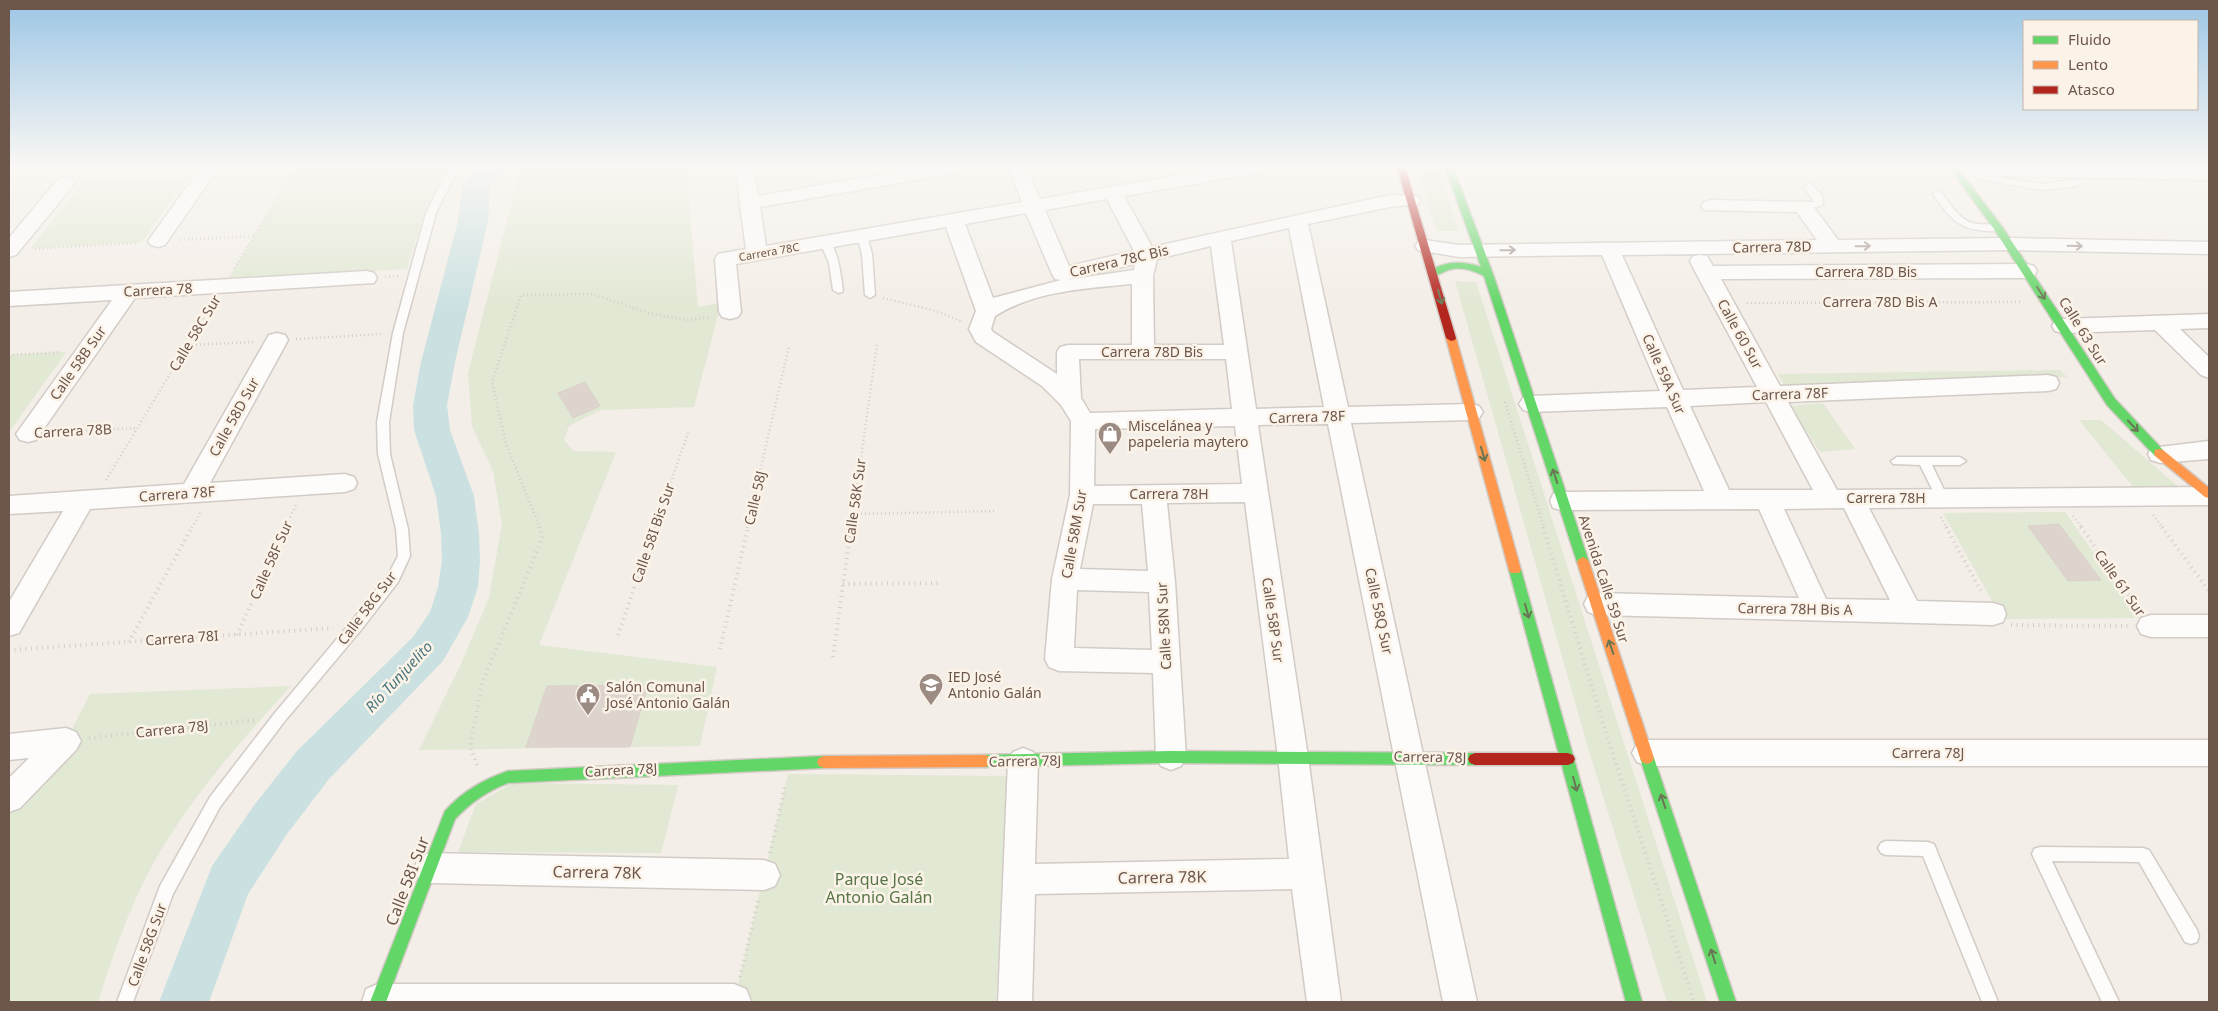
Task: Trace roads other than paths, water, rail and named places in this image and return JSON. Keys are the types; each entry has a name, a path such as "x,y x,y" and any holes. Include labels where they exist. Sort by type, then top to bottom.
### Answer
{"main road":[{"path":"1415,214 1634,1002"},
{"name":"Avenida Calle 59 Sur","path":"1467,214 1532,404 1728,1002"},
{"name":"Calle 63 Sur","path":"1989,214 2111,402 2160,454 2209,495"},
{"path":"1433,274 1440,268 1451,265 1477,268 1488,274"},
{"name":"Carrera 78J","path":"485,784 508,776 545,773 792,762 1023,761 1171,757 1568,759"},
{"name":"Calle 58I Sur","path":"378,1002 450,815 464,798 485,784"}],"street":[{"path":"9,250 39,214"},
{"path":"158,242 177,214"},
{"path":"751,214 757,253"},
{"name":"Carrera 78C","path":"730,312 725,259 978,214"},
{"name":"Carrera 78C Bis","path":"1036,214 1062,274 1094,275 1147,256 1325,214"},
{"path":"1124,214 1147,256 1143,276 1143,351"},
{"path":"1809,214 1832,246"},
{"path":"953,219 983,320 984,337 1050,380 1068,398 1083,421"},
{"name":"Calle 58Q Sur","path":"1297,220 1460,1002"},
{"name":"Carrera 78D","path":"1425,246 1459,250 1832,246 2003,236 2209,248"},
{"name":"Calle 58P Sur","path":"1220,238 1293,757 1306,874 1324,1002"},
{"name":"Calle 60 Sur","path":"1693,248 1773,394 1909,612"},
{"name":"Calle 59A Sur","path":"1609,249 1720,499"},
{"name":"Carrera 78D Bis","path":"1706,273 2027,271"},
{"path":"983,320 1002,302 1094,275 1143,276"},
{"name":"Carrera 78","path":"9,299 367,278"},
{"name":"Calle 58B Sur","path":"28,434 129,292"},
{"path":"2063,326 2209,321"},
{"path":"2161,323 2209,370"},
{"name":"Calle 58D Sur","path":"201,493 276,340"},
{"name":"Carrera 78D Bis","path":"1068,398 1068,352 1236,352"},
{"name":"Carrera 78F","path":"1532,404 2048,383"},
{"name":"Carrera 78F","path":"1083,421 1471,412"},
{"name":"Calle 58M Sur","path":"1083,421 1082,495 1066,580 1059,659 1167,662"},
{"path":"2160,454 2209,450"},
{"name":"Carrera 78F","path":"9,505 345,483"},
{"name":"Carrera 78H","path":"1082,495 1256,494"},
{"name":"Calle 58N Sur","path":"1154,495 1162,582 1171,757"},
{"name":"Carrera 78H","path":"1562,500 2209,495"},
{"path":"1767,499 1817,610"},
{"path":"9,625 88,500"},
{"path":"1066,580 1162,582"},
{"name":"Carrera 78H Bis A","path":"1597,604 1909,612 2002,619"},
{"path":"2150,626 2209,626"},
{"path":"9,747 66,741 9,798"},
{"name":"Carrera 78J","path":"1647,753 2209,754"},
{"path":"1015,1002 1023,761"},
{"name":"Carrera 78K","path":"430,868 764,875"},
{"name":"Carrera 78K","path":"1018,879 1306,874"},
{"path":"378,1002 734,1001"}],"lane":[{"name":"Calle 58G Sur","path":"126,1002 166,891 215,802 279,718 356,626 393,578 404,556 402,529 384,454 384,422 398,334 431,214"},
{"path":"1953,214 1959,223 2003,236"},
{"path":"862,236 867,254 870,295"},
{"path":"825,242 834,263 838,290"},
{"path":"1924,460 1936,498"},
{"path":"1897,461 1960,460"},
{"path":"1886,848 1928,849 1990,1002"},
{"path":"2110,1002 2040,854 2143,855 2191,936"}],"waterway":[{"name":"Río Tunjuelito","path":"184,1002 229,882 271,819 313,765 428,649 448,617 458,587 461,560 460,534 455,496 432,430 430,405 438,362 474,214"}],"place":[{"name":"Miscelánea y papeleria maytero","path":"1110,455"},
{"name":"IED José Antonio Galán","path":"931,706"},
{"name":"Salón Comunal José Antonio Galán","path":"588,716"}],"park label":[{"name":"Parque José Antonio Galán","path":"879,888"}]}
